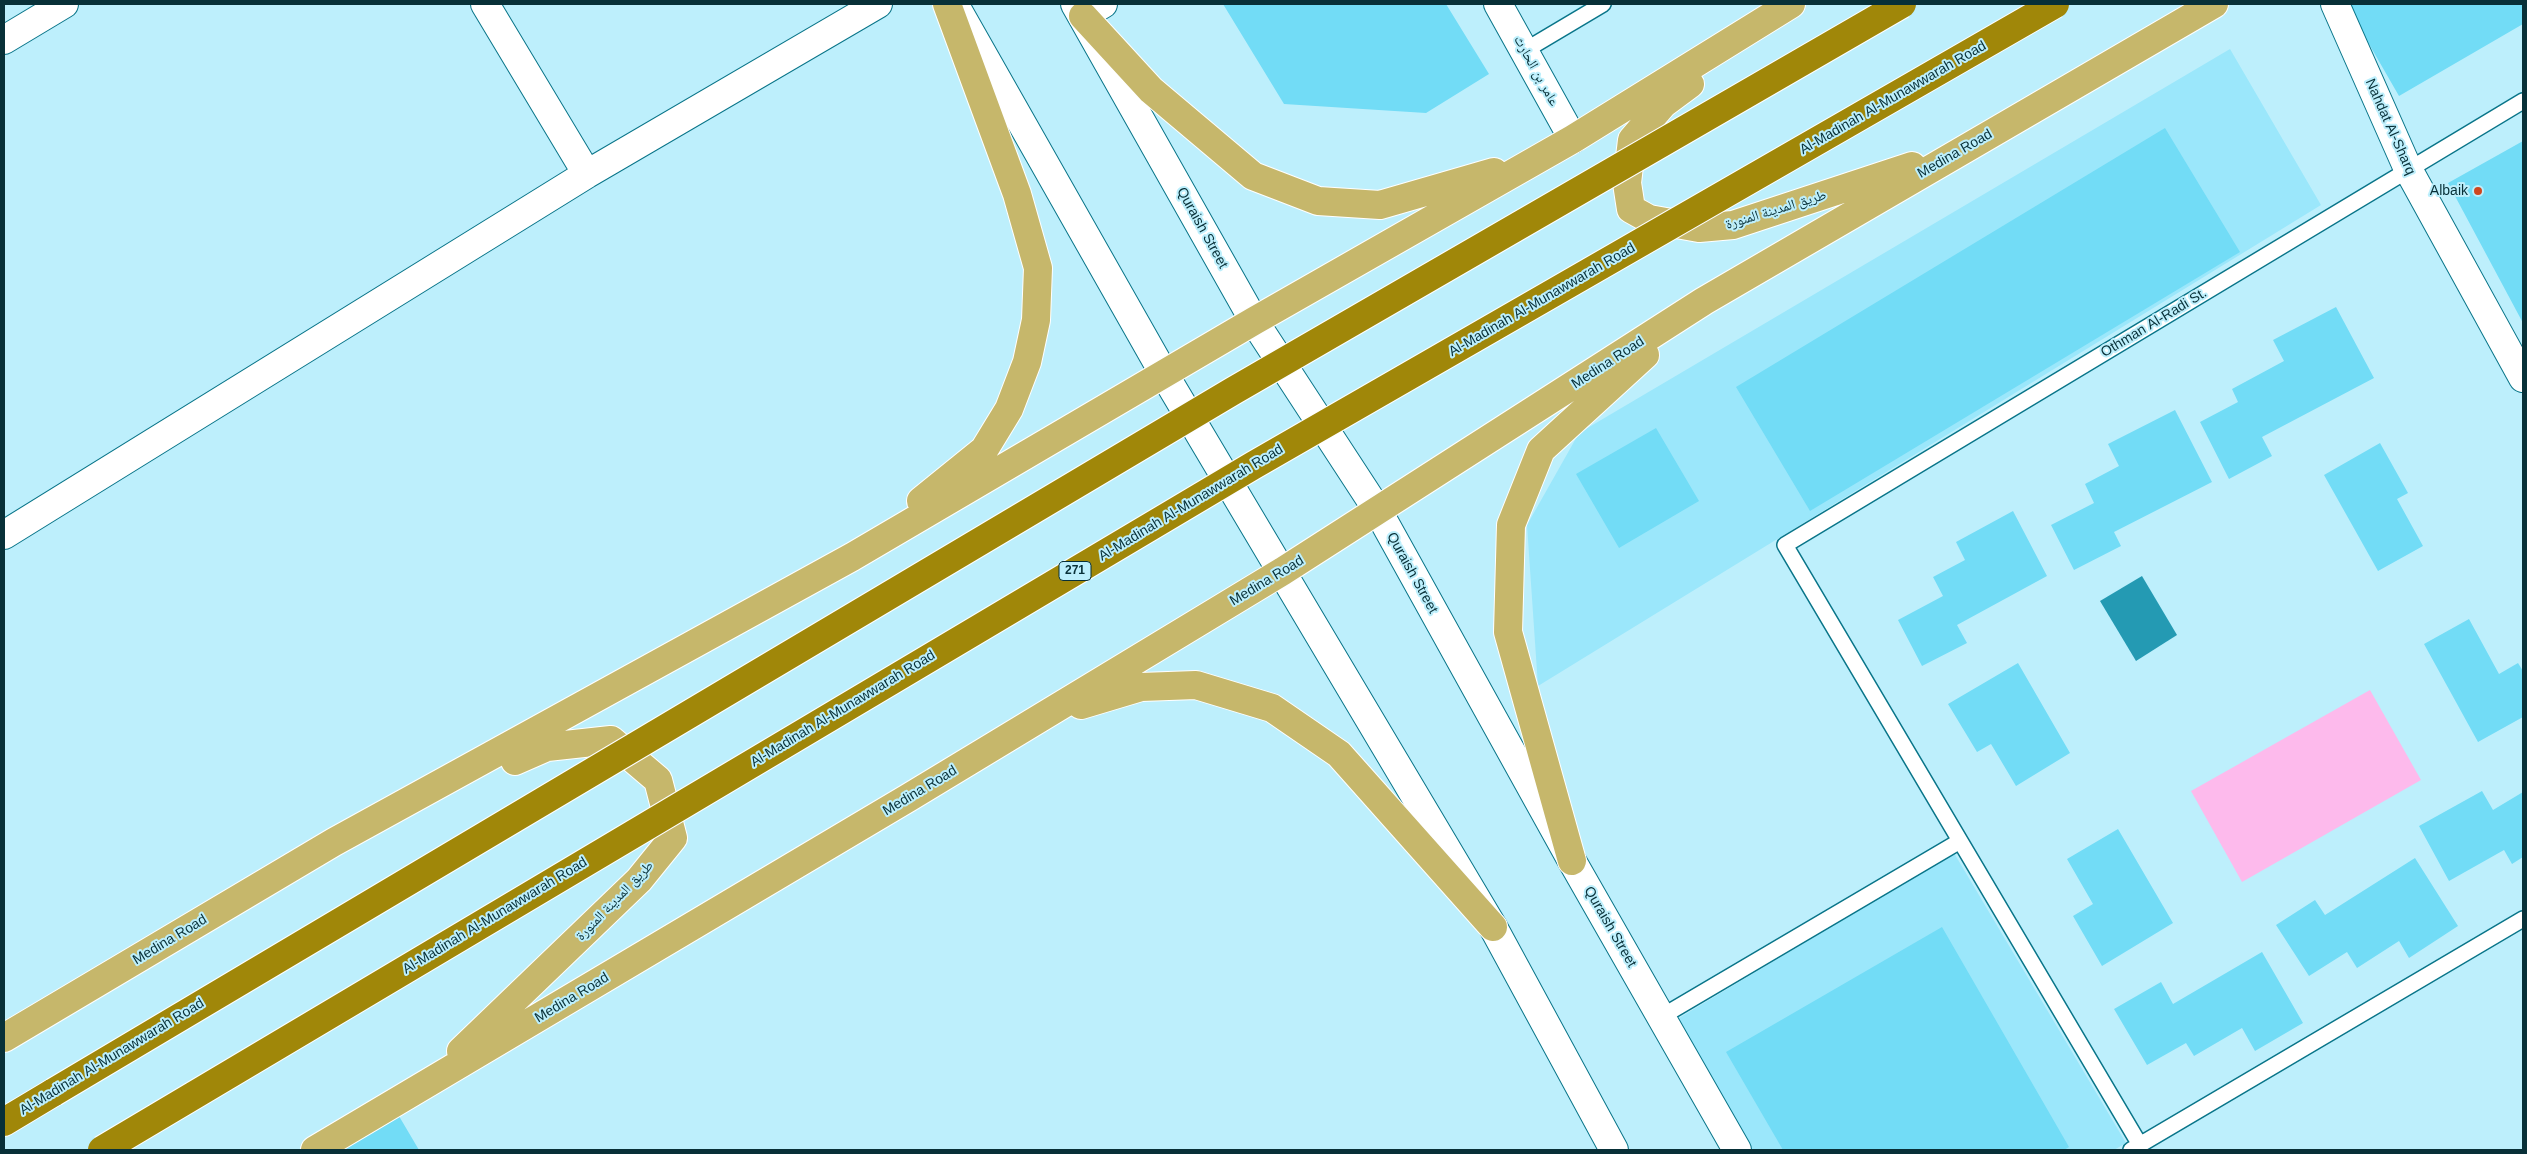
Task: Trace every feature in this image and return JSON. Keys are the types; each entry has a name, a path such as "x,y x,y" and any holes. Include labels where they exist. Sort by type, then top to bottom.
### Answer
{"highway":[{"name":"Al-Madinah Al-Munawwarah Road","path":"4,1122 1224,396 1902,4"},
{"name":"Al-Madinah Al-Munawwarah Road","path":"102,1150 1254,465 2055,4"}],"main road":[{"path":"485,4 587,174"},
{"path":"4,535 587,174 878,4"},
{"path":"852,557 984,450 1008,409 1027,362 1036,320 1038,268 1017,194 947,4"},
{"path":"954,4 1164,374 1283,571 1493,927 1614,1150"},
{"name":"عامر بن الحارث","path":"1498,4 1574,138"},
{"name":"Medina Road","path":"4,1038 334,842 852,557 1254,321 1539,159 1791,4"},
{"name":"طريق المدينة المنورة","path":"1799,4 1663,104 1632,140 1627,183 1631,210 1649,219 1699,228 1733,225 1963,149"},
{"name":"Medina Road","path":"315,1150 908,798 1283,571 1378,512 1704,301 2214,4"},
{"name":"Nahdat Al-Sharq","path":"2335,4 2408,169 2523,378"},
{"path":"4,40 60,5"},
{"path":"1087,8 1151,90 1253,176 1318,201 1380,205 1539,159"},
{"name":"Quraish Street","path":"1087,8 1254,321 1378,512 1572,861 1737,1150"},
{"path":"1572,861 1508,632 1511,525 1541,450 1704,301"},
{"path":"908,798 1084,704 1141,687 1196,684 1272,708 1339,754 1493,927"},
{"name":"طريق المدينة المنورة","path":"334,842 546,746 611,740 658,780 673,838 639,880 425,1085"}],"lane":[{"path":"1524,52 1603,4"},
{"name":"Othman Al-Radi St.","path":"1960,841 1785,545 2523,101"},
{"path":"1661,1017 1960,841 2136,1148 2523,920"}],"shaded area":[{"path":"2230,49 2321,205 1538,686 1527,525 1579,433"},
{"path":"2142,576 2177,635 2136,661 2100,601"},
{"path":"2370,690 2421,780 2242,882 2191,791"},
{"path":"1954,853 2126,1143 2114,1150 1748,1150 1674,1021"}],"building":[{"path":"1223,4 1446,4 1489,74 1426,113 1284,104"},
{"path":"2346,4 2523,4 2523,24 2399,96"},
{"path":"2165,128 2240,252 1810,511 1736,387"},
{"path":"2523,141 2523,323 2448,183"},
{"path":"2336,307 2374,378 2262,437 2272,456 2229,479 2200,422 2238,402 2232,389 2284,361 2273,340"},
{"path":"2175,410 2212,482 2114,532 2121,546 2074,570 2051,525 2094,503 2085,484 2119,466 2108,444"},
{"path":"1656,428 1699,501 1619,548 1576,474"},
{"path":"2380,443 2408,493 2397,499 2423,546 2378,571 2324,475"},
{"path":"2013,511 2047,576 1957,625 1967,643 1922,666 1898,620 1943,596 1933,577 1965,560 1956,542"},
{"path":"2469,619 2499,674 2518,663 2523,671 2523,717 2478,742 2424,644"},
{"path":"2018,663 2070,753 2016,786 1991,744 1977,752 1948,704"},
{"path":"2482,791 2493,810 2523,792 2523,857 2512,864 2504,850 2449,881 2419,826"},
{"path":"2118,829 2173,923 2102,966 2073,916 2093,904 2067,859"},
{"path":"2415,858 2458,926 2409,958 2399,941 2357,968 2347,952 2309,976 2276,925 2315,900 2325,915"},
{"path":"1942,927 2069,1147 2064,1150 1783,1150 1726,1052"},
{"path":"2262,952 2303,1023 2255,1051 2242,1028 2194,1056 2186,1043 2147,1065 2114,1009 2161,982 2173,1004"},
{"path":"396,1111 419,1150 329,1150"}],"place":[{"name":"Albaik","path":"2478,191"}]}
